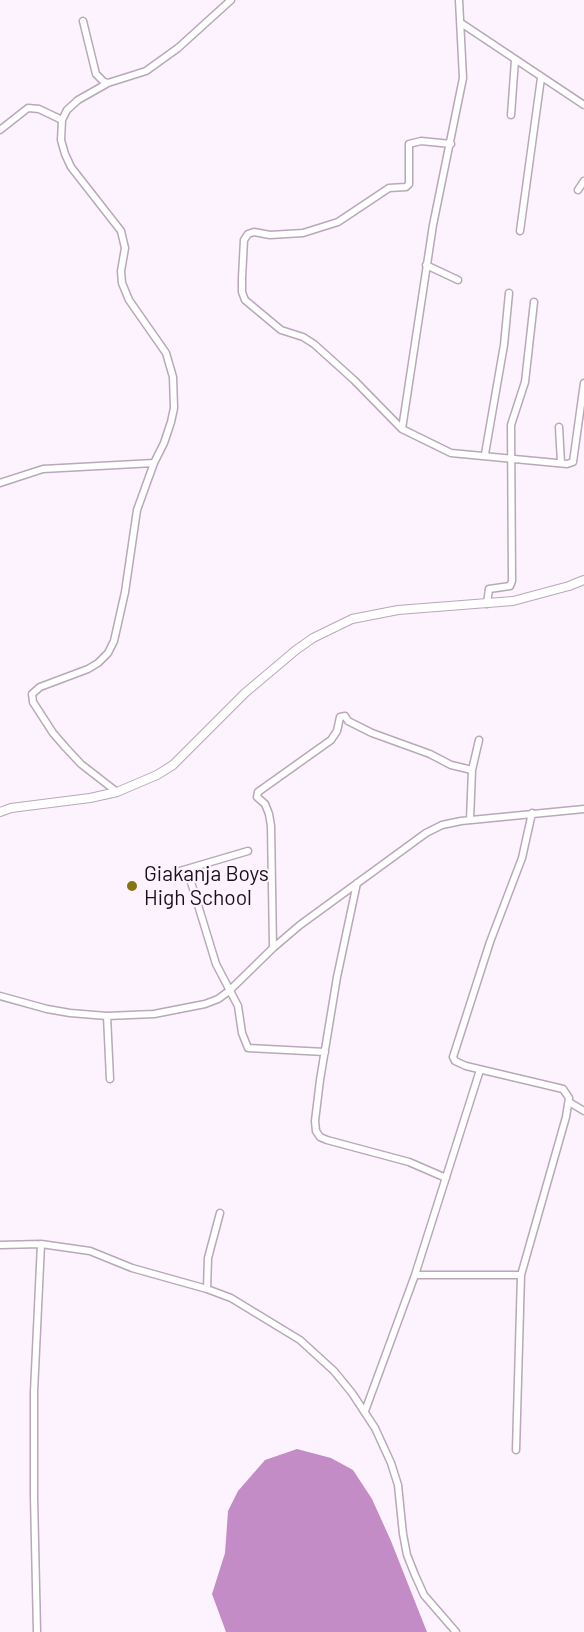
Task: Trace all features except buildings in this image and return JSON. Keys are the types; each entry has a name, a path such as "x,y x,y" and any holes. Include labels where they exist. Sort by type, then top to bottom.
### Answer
{"main road":[{"path":"0,812 11,808 117,792 157,775 173,765 245,693 296,650 333,627 352,619 398,610 487,604 537,596 584,580"}],"street":[{"path":"117,792 81,764 52,733 33,702 32,694 40,687 98,663 108,653 114,640 125,592 137,510 171,422 174,408 173,377 166,353 129,300 122,283 121,271 125,248 121,231 71,167 64,154 61,140 62,120 67,110 78,100 108,83 146,71 178,48 231,0"},
{"path":"402,429 426,265 463,78 459,0"},
{"path":"83,21 96,74 108,83"},
{"path":"461,23 584,105"},
{"path":"511,115 515,60"},
{"path":"520,231 541,78"},
{"path":"0,130 28,108 39,109 62,120"},
{"path":"451,144 421,141 409,144 409,184 406,187 389,188 338,222 303,233 270,235 254,232 248,234 244,240 242,292 245,300 281,330 303,337 314,344 354,380 402,429 451,453 485,454 513,459 571,463 575,458 584,383"},
{"path":"578,190 584,181"},
{"path":"426,265 458,280"},
{"path":"485,454 504,345 508,293"},
{"path":"487,604 489,590 510,586 512,581 511,425 525,382 534,302"},
{"path":"559,427 561,463"},
{"path":"0,483 43,469 154,463"},
{"path":"273,948 271,826 269,814 265,804 258,797 258,792 331,740 337,731 340,717 345,717 348,721 372,733 414,747 452,765 472,770"},
{"path":"470,820 472,770 479,740"},
{"path":"0,996 47,1009 107,1016 154,1014 186,1009 218,999 273,948 426,833 442,825 470,820 584,809"},
{"path":"516,1450 520,1275 569,1102 568,1094 563,1089 480,1070 455,1061 453,1055 467,1019 490,942 522,858 532,813"},
{"path":"163,876 248,851"},
{"path":"187,869 216,964 238,1006 242,1033 248,1048 325,1052"},
{"path":"357,883 325,1052 316,1109 317,1134 327,1140 409,1162 446,1178"},
{"path":"107,1016 110,1079"},
{"path":"365,1411 415,1275 480,1070"},
{"path":"569,1102 584,1111"},
{"path":"207,1288 208,1258 220,1214"},
{"path":"37,1632 34,1392 41,1244"},
{"path":"0,1245 41,1244 90,1251 132,1268 207,1288 231,1298 300,1340 334,1371 365,1411 375,1428 395,1474 407,1556 424,1595 456,1632"},
{"path":"415,1275 520,1275"}],"shaded area":[{"path":"297,1449 331,1458 353,1470 372,1499 427,1632 226,1632 212,1594 225,1553 228,1511 238,1491 265,1460"}],"place":[{"name":"Giakanja Boys High School","path":"132,886"}]}
